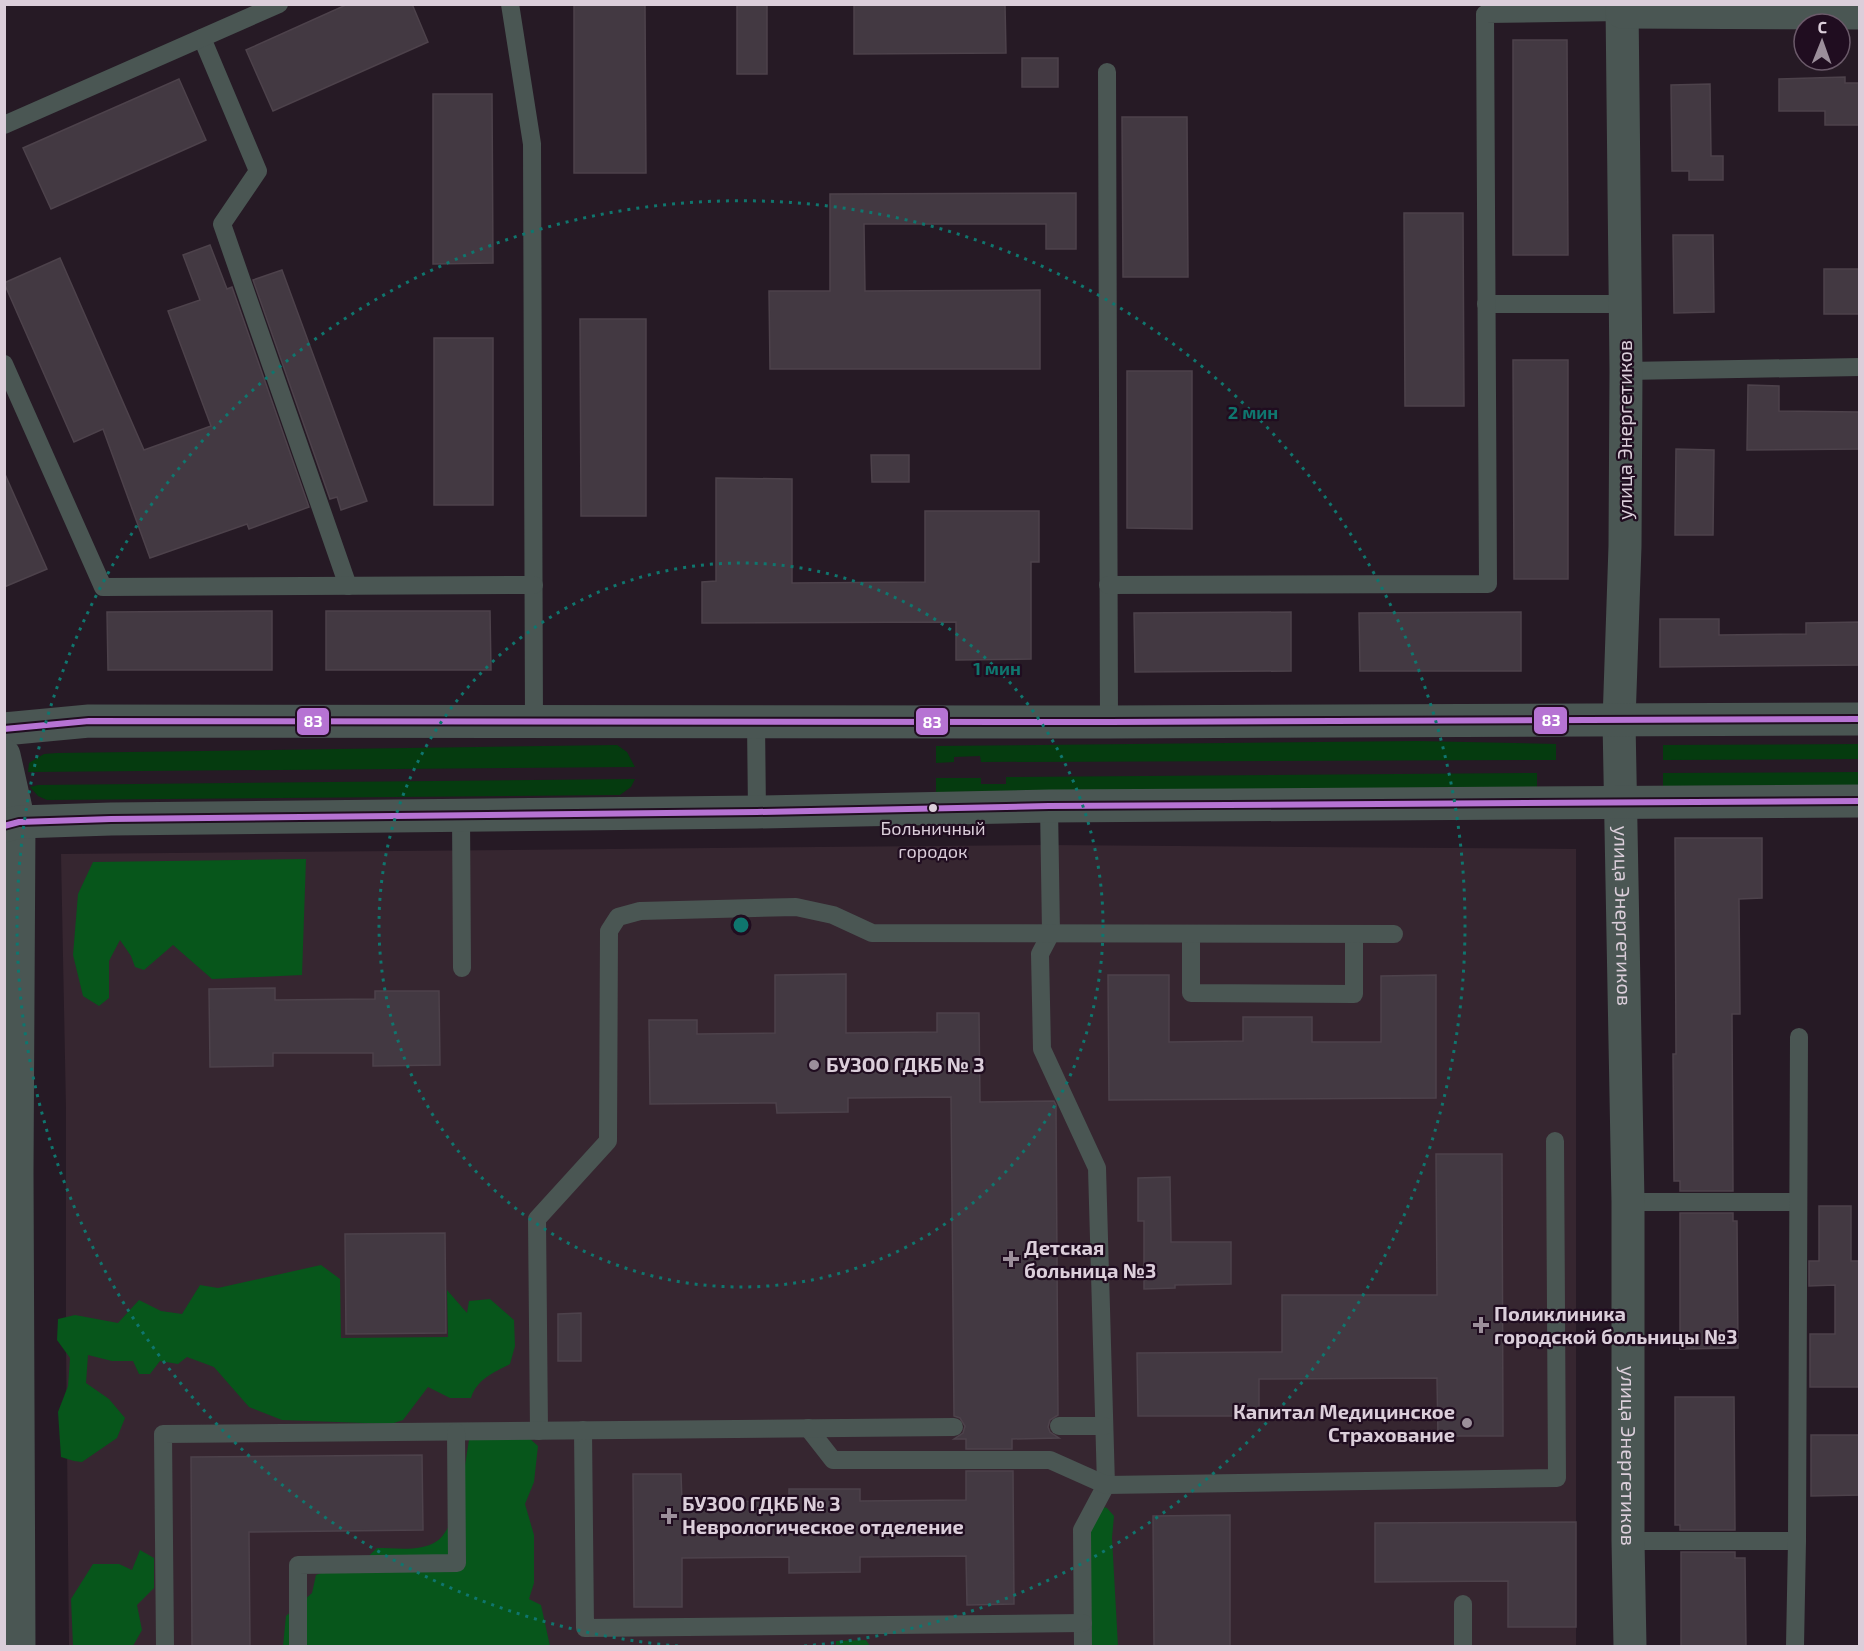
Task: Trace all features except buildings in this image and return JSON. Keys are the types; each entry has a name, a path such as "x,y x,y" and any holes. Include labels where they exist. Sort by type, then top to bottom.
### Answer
{"street":[{"path":"1622,8 1860,14"},
{"name":"улица Энергетиков","path":"1622,8 1626,371 1625,546 1619,721 1628,1202 1630,1647"},
{"path":"4,729 89,721 1109,722 1860,719"},
{"path":"4,755 12,824 11,1171 20,1647"},
{"path":"12,824 111,819 758,812 1049,806 1860,801"}],"lane":[{"path":"4,125 279,4"},
{"path":"510,4 532,144 534,722"},
{"path":"1108,585 1488,584 1485,14 1622,8"},
{"path":"202,38 258,171 222,224 348,586"},
{"path":"1107,72 1109,722"},
{"path":"1486,304 1625,304"},
{"path":"4,364 103,587 534,585"},
{"path":"1626,371 1860,367"},
{"path":"756,722 758,812"},
{"path":"1049,806 1051,933 1040,954 1042,1049 1097,1168 1106,1485 1082,1530 1083,1647"},
{"path":"461,814 462,968"},
{"path":"539,1431 537,1219 608,1141 609,931 618,917 640,911 796,907 833,915 872,933 1394,934"},
{"path":"1191,934 1191,993 1354,994 1354,934"},
{"path":"1795,1647 1798,1037"},
{"path":"808,1428 833,1460 1050,1460 1106,1485 1557,1478 1555,1141"},
{"path":"1628,1202 1798,1202"},
{"path":"1059,1426 1104,1426"},
{"path":"165,1647 163,1434 954,1427"},
{"path":"583,1431 585,1628 1083,1623"},
{"path":"298,1647 298,1565 457,1563 456,1432"},
{"path":"1628,1541 1797,1541"},
{"path":"1463,1604 1463,1647"}],"shaded area":[{"name":"Больничный городок","path":"1050,845 1576,849 1576,1646 69,1646 66,1109 61,854"}],"green space":[{"path":"1417,741 1556,744 1556,760 981,762 980,756 954,757 954,762 936,763 936,746"},
{"path":"1859,744 1859,759 1663,760 1663,745"},
{"path":"617,745 627,752 635,767 28,772 29,763 44,754 57,753"},
{"path":"1859,772 1859,785 1663,786 1663,773"},
{"path":"1537,773 1537,788 936,792 936,778 981,778 981,784 1006,784 1006,777"},
{"path":"635,779 631,787 620,795 47,800 38,796 30,787 38,785"},
{"path":"306,859 302,975 212,979 173,945 144,970 135,967 131,956 120,940 109,961 109,998 99,1006 83,996 73,955 78,894 93,862"},
{"path":"321,1265 340,1279 341,1338 448,1337 447,1290 467,1313 469,1301 490,1299 514,1320 515,1346 510,1364 481,1381 471,1398 450,1398 428,1387 403,1420 391,1424 282,1420 249,1407 214,1367 187,1357 178,1364 160,1361 150,1374 139,1374 133,1361 112,1361 88,1355 86,1383 109,1399 125,1418 117,1438 82,1462 61,1457 58,1412 68,1386 70,1358 57,1340 58,1319 75,1315 118,1323 139,1300 161,1311 182,1314 200,1285 218,1288"},
{"path":"528,1437 538,1446 534,1482 525,1504 534,1535 534,1583 529,1599 541,1605 550,1646 283,1646 286,1616 312,1593 316,1575 327,1571 353,1571 377,1548 424,1547 437,1541 444,1534 455,1509 463,1479 469,1440"},
{"path":"1100,1506 1107,1508 1114,1516 1112,1538 1118,1646 1089,1646 1086,1532"},
{"path":"140,1550 154,1558 154,1588 137,1605 142,1630 133,1646 73,1646 71,1599 93,1564 119,1564 132,1570"},
{"path":"866,1640 870,1646 836,1646 836,1641"}],"transit line":[{"name":"83","path":"4,729 89,721 1109,722 1860,719"},
{"name":"83","path":"4,826 19,822 111,819 757,812 1049,806 1860,801"}],"place":[{"name":"Больничный городок","path":"933,808"},
{"name":"БУЗОО ГДКБ № 3","path":"814,1065"},
{"name":"Детская больница №3","path":"1011,1259"},
{"name":"Поликлиника городской больницы №3","path":"1481,1325"},
{"name":"Капитал Медицинское Страхование","path":"1467,1423"},
{"name":"БУЗОО ГДКБ № 3 Неврологическое отделение","path":"669,1516"}]}
